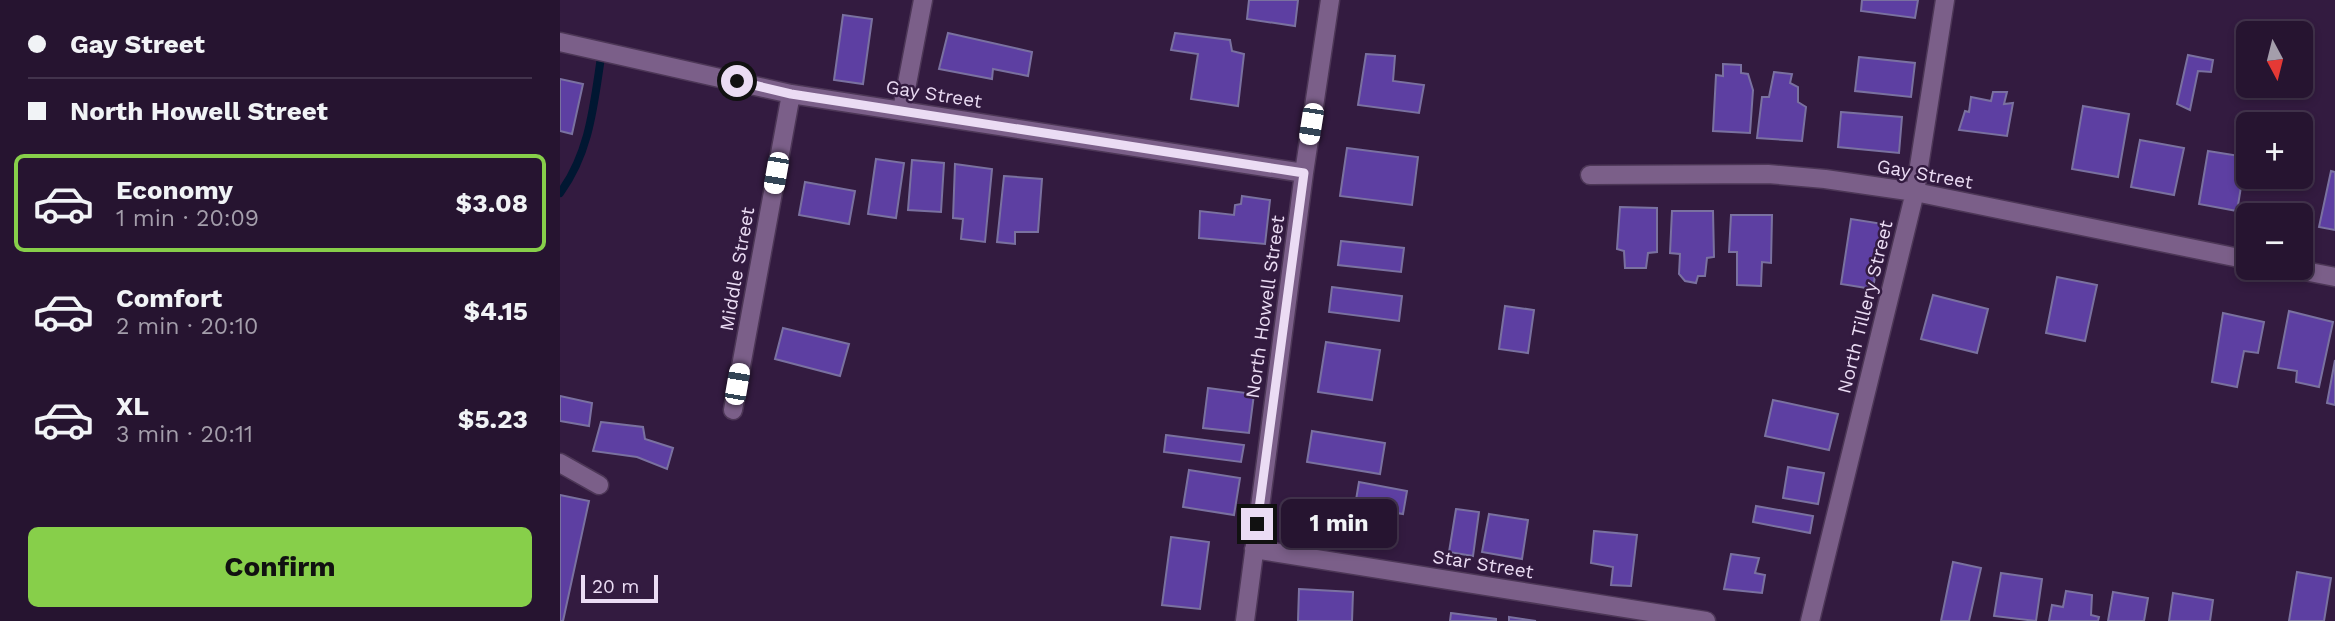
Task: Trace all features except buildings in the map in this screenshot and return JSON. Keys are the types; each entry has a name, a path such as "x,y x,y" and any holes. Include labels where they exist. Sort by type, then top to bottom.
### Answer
{"street":[{"path":"902,110 923,0"},
{"name":"North Howell Street","path":"1245,621 1304,173 1330,0"},
{"name":"North Tillery Street","path":"1810,621 1915,192 1945,0"},
{"name":"Gay Street","path":"560,42 791,94 1304,173"},
{"name":"Middle Street","path":"733,410 791,94"},
{"name":"Gay Street","path":"1590,175 1768,174 1915,192 2236,257"},
{"path":"2313,273 2335,277"},
{"path":"560,463 599,485"},
{"name":"Star Street","path":"1254,549 1706,621"}],"waterway":[{"path":"560,193 579,160 585,143 602,51"}],"route":[{"path":"737,81 791,94 1304,173 1257,524"}]}
